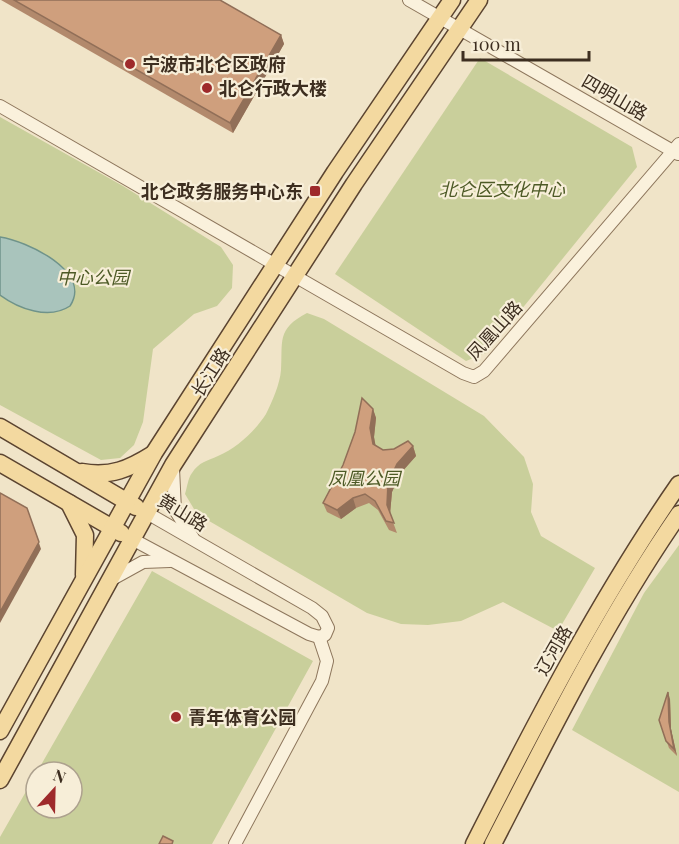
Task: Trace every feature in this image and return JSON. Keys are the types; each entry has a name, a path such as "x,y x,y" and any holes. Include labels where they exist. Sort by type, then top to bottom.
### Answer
{"main road":[{"name":"长江路","path":"0,731 154,453 275,265 452,0"},
{"name":"长江路","path":"0,780 174,465 295,276 479,0"},
{"name":"黄山路","path":"0,427 147,513"},
{"path":"74,471 111,474 122,472 154,453"},
{"path":"0,463 132,539"},
{"name":"辽河路","path":"474,844 560,675 636,547 679,484"},
{"path":"68,502 85,535 84,580"},
{"name":"辽河路","path":"494,844 575,683 650,556 679,514"}],"street":[{"name":"四明山路","path":"409,0 677,150"},
{"name":"凤凰山路","path":"0,106 463,373 474,377 484,371 677,150"},
{"path":"174,465 172,493 175,510 197,544"},
{"name":"黄山路","path":"147,513 322,616 328,628 325,635 319,637 327,661 322,681 235,844"},
{"path":"132,539 309,634 319,637"},
{"path":"107,585 133,566 143,562 171,561"}],"green space":[{"name":"北仑区文化中心","path":"480,58 632,147 637,167 486,353 466,361 335,274"},
{"name":"中心公园","path":"0,117 123,186 221,247 233,265 232,288 217,306 194,314 153,349 143,422 134,445 120,458 101,460 0,405"},
{"name":"凤凰公园","path":"307,313 324,319 484,416 524,457 533,484 531,512 541,536 595,568 558,631 503,602 461,621 428,625 401,624 367,613 197,514 185,494 191,475 200,464 239,444 262,420 271,404 279,381 283,337 290,325"},
{"path":"679,545 679,792 572,730 644,593"},
{"name":"青年体育公园","path":"152,571 313,661 212,844 0,844 0,837 24,795 24,820 84,820 84,760 44,760"}],"water":[{"path":"0,237 40,251 65,270 72,281 75,293 70,306 53,312 34,311 16,305 0,295"}],"building":[{"name":"北仑行政大楼","path":"14,0 220,0 281,35 230,123"},
{"path":"362,398 373,409 370,428 373,444 383,450 394,449 408,441 413,446 397,464 388,483 387,505 394,523 386,521 375,501 365,494 353,498 337,510 323,503 343,465 355,432"},
{"path":"0,493 27,508 39,542 0,612"},
{"path":"668,692 669,722 674,749 666,741 659,720"},
{"path":"163,836 173,841 172,844 159,844"}],"place":[{"name":"宁波市北仑区政府","path":"130,64"},
{"name":"北仑行政大楼","path":"207,88"},
{"name":"北仑政务服务中心东","path":"315,191"},
{"name":"青年体育公园","path":"176,717"}]}
